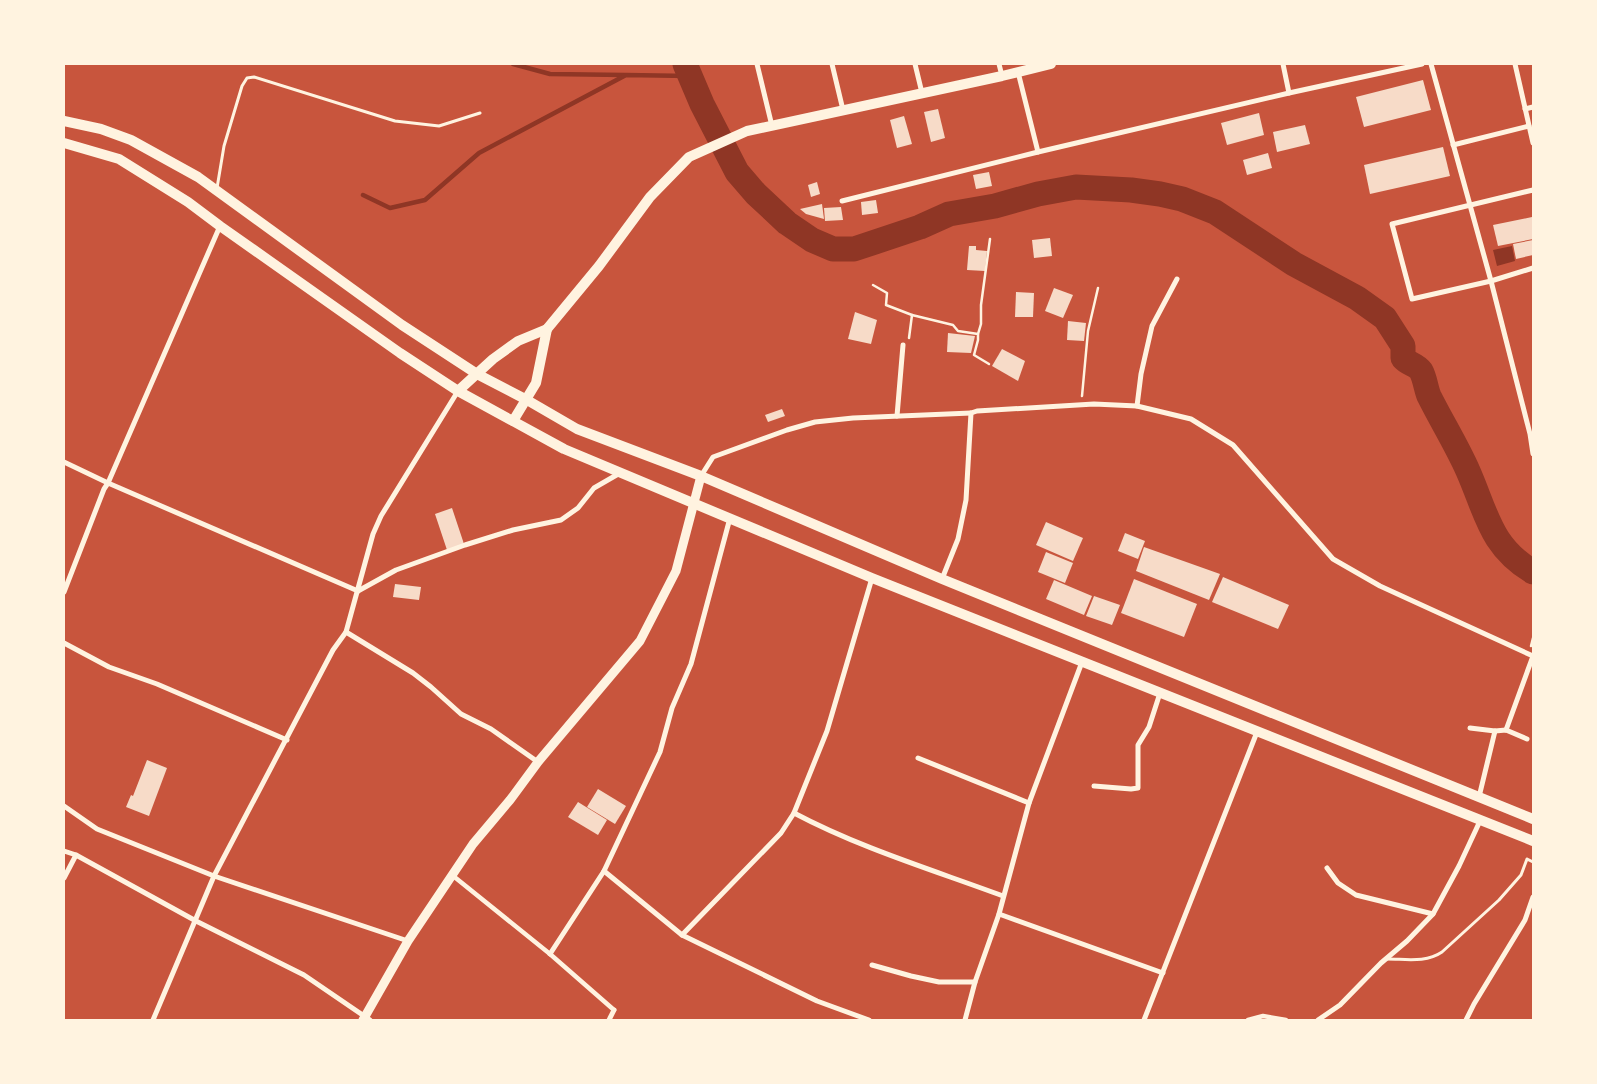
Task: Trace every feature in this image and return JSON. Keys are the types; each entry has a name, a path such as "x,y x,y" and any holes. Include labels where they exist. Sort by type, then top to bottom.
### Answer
{"main road":[{"path":"458,391 493,359 518,342 547,329 599,266 650,197 689,157 747,131 1051,64"},
{"path":"64,121 101,129 131,140 198,177 402,325 477,374 577,429 701,476 942,579 1533,819"},
{"path":"64,143 120,158 188,202 400,353 458,391 564,449 872,578 1533,842"},
{"path":"513,421 536,383 547,329"}],"street":[{"path":"757,64 772,126"},
{"path":"832,64 843,110"},
{"path":"915,64 922,93"},
{"path":"999,64 1002,76"},
{"path":"1283,64 1289,93"},
{"path":"842,201 1038,152 1422,64"},
{"path":"1430,64 1491,281 1531,433 1533,454"},
{"path":"1515,64 1533,143"},
{"path":"1018,72 1038,152"},
{"path":"1525,109 1533,107"},
{"path":"1452,145 1529,126"},
{"path":"1533,190 1392,224 1412,299 1491,281 1533,268"},
{"path":"64,592 104,489 220,226"},
{"path":"1137,406 1141,374 1152,326 1177,280"},
{"path":"897,416 903,345"},
{"path":"153,1020 214,876 334,650 346,632 373,534 381,516 458,391"},
{"path":"64,851 196,921 304,975 366,1019 408,941 473,844 510,800 538,762 640,641 676,571 701,476 714,457 786,430 815,422 853,418 972,414 977,411 1083,405 1137,406 1191,419 1233,445 1332,559 1380,586 1533,656 1506,730"},
{"path":"942,579 958,539 966,500 972,414"},
{"path":"64,462 108,483 358,591"},
{"path":"358,591 396,570 465,545 513,530 561,520 578,508 594,488 620,473"},
{"path":"550,954 604,871 660,752 672,708 691,664 730,517"},
{"path":"682,935 781,833 794,813 827,731 872,578"},
{"path":"346,632 413,673 431,686 461,714 491,729 538,762"},
{"path":"64,643 109,667 157,684 287,740"},
{"path":"965,1020 975,982 999,914 1029,803 1082,662"},
{"path":"1094,786 1138,788 1138,745 1149,727 1160,693"},
{"path":"1470,728 1495,731 1506,730 1527,739"},
{"path":"1144,1020 1258,731"},
{"path":"1479,797 1495,731"},
{"path":"918,758 1029,803"},
{"path":"64,806 96,829 214,876 408,941"},
{"path":"794,813 822,828 1003,896"},
{"path":"1318,1020 1340,1005 1433,914 1459,866 1480,821"},
{"path":"64,878 76,856"},
{"path":"1327,868 1338,883 1356,895 1433,914"},
{"path":"604,871 682,935 817,1001 869,1020"},
{"path":"452,875 550,954 614,1010 609,1020"},
{"path":"1466,1020 1525,920 1533,897"},
{"path":"999,914 1163,973"},
{"path":"872,964 939,982 975,982"},
{"path":"1248,1020 1263,1016 1286,1020"}],"lane":[{"path":"217,191 224,146 242,86 247,78 254,77 395,121 439,126 480,114"},
{"path":"1387,959 1433,958 1499,900 1521,875 1527,859 1533,862"}],"path":[{"path":"989,364 974,355 981,324 981,305 990,239"},
{"path":"873,284 887,293 886,305 912,315 953,325 958,331 978,334"},
{"path":"1083,405 1082,390 1088,331 1098,288"},
{"path":"903,345 908,342 912,315"}],"shaded area":[{"path":"1512,246 1515,261 1497,266 1493,250"}],"building":[{"path":"1423,80 1431,110 1364,127 1356,97"},
{"path":"938,109 945,138 931,142 924,112"},
{"path":"1259,113 1264,135 1227,145 1221,123"},
{"path":"904,116 912,144 897,148 890,120"},
{"path":"1305,125 1310,144 1277,152 1273,132"},
{"path":"1443,147 1450,176 1370,194 1364,165"},
{"path":"1268,153 1272,168 1247,175 1243,160"},
{"path":"989,172 992,186 976,189 973,175"},
{"path":"817,182 820,194 811,197 808,185"},
{"path":"876,200 878,213 862,215 861,202"},
{"path":"822,204 824,219 806,214 800,209"},
{"path":"841,207 843,220 825,221 824,208"},
{"path":"1532,217 1533,239 1498,246 1493,225"},
{"path":"1050,238 1052,256 1034,258 1032,240"},
{"path":"1533,240 1533,255 1516,259 1513,244"},
{"path":"969,246 976,246 976,250 987,251 985,271 967,270"},
{"path":"1054,288 1073,295 1063,318 1045,311"},
{"path":"1016,292 1034,293 1033,317 1015,317"},
{"path":"855,312 877,320 871,344 848,339"},
{"path":"1068,321 1086,323 1084,341 1067,340"},
{"path":"948,333 975,336 971,353 947,352"},
{"path":"1002,349 1025,361 1018,381 992,366"},
{"path":"782,409 785,416 768,422 765,415"},
{"path":"452,508 464,544 447,550 435,514"},
{"path":"1046,522 1083,538 1073,561 1036,545"},
{"path":"1125,533 1145,541 1138,559 1118,551"},
{"path":"1144,547 1220,574 1209,600 1136,571"},
{"path":"1046,552 1073,563 1065,583 1038,572"},
{"path":"1223,577 1289,605 1278,629 1212,602"},
{"path":"1134,579 1197,604 1184,637 1121,613"},
{"path":"1054,580 1092,596 1084,615 1046,599"},
{"path":"395,584 421,587 419,600 393,597"},
{"path":"1094,596 1120,605 1112,625 1086,616"},
{"path":"147,760 167,768 149,816 126,807 131,795 133,796"},
{"path":"598,789 626,806 615,824 587,807"},
{"path":"578,802 607,820 598,835 568,817"}],"waterway":[{"path":"513,64 550,74 625,75"},
{"path":"685,64 702,104 737,172 756,194 787,223 812,240 833,249 854,249 920,227 949,214 995,206 1038,194 1076,187 1131,190 1160,194 1182,199 1215,212 1294,264 1357,298 1385,318 1403,346 1403,358 1421,371 1429,396 1464,462 1492,528 1507,551 1533,572"},
{"path":"363,195 390,208 425,200 479,153 626,75 689,76"}]}
